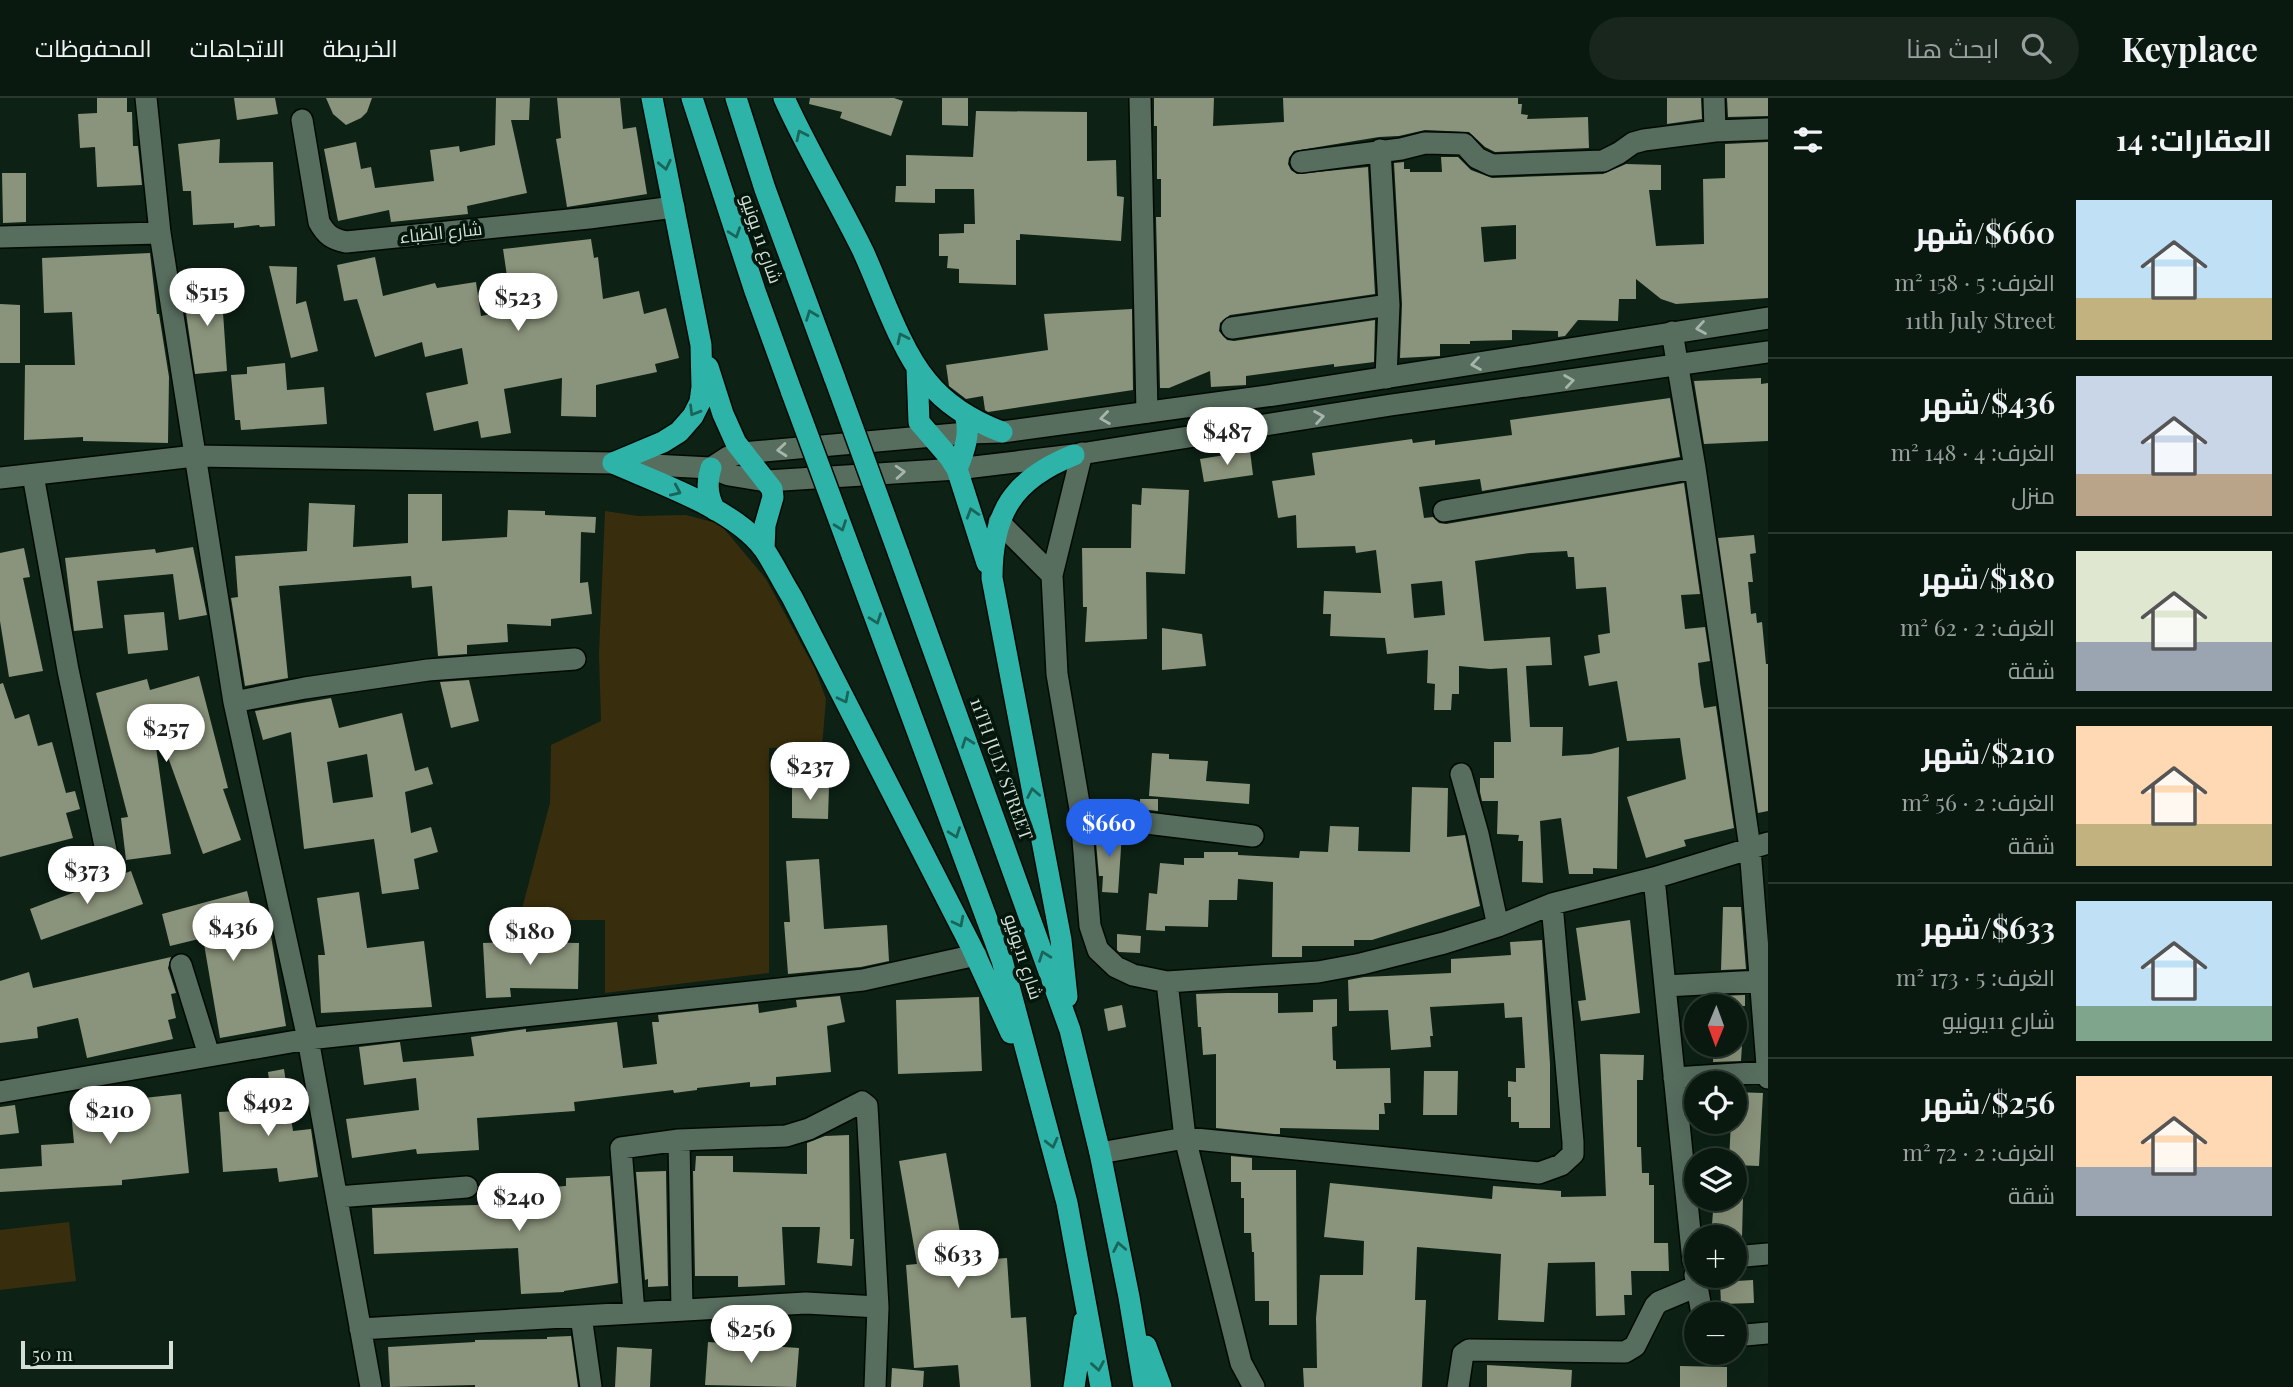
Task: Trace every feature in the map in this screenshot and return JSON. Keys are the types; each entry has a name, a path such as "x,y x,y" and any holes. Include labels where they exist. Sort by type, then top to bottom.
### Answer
{"highway":[{"path":"652,98 701,345 728,428 742,453 767,481 773,497 765,525 764,550"},
{"name":"شارع 11 يونيو","path":"692,98 755,292 852,555"},
{"name":"شارع 11 يونيو","path":"736,98 765,190 835,379"},
{"path":"784,98 862,250 917,368 966,424 1002,432"},
{"path":"613,463 663,442 679,432 693,416 700,402 702,387 701,345"},
{"path":"917,368 917,415 923,428 957,469 992,578 1062,940 1070,1030"},
{"name":"11TH JULY STREET","path":"835,379 1070,1030 1100,1153 1129,1297 1143,1387"},
{"path":"957,469 965,445 966,424"},
{"path":"992,578 992,549 999,522 1011,499 1029,480 1050,465 1078,454"},
{"path":"613,463 715,510 750,534 764,550 792,597 976,955 1039,1093"},
{"path":"711,468 707,485 715,510"},
{"name":"شارع 11يونيو","path":"852,555 1002,960 1067,1203 1101,1387"},
{"path":"1129,1297 1161,1387"},
{"path":"1074,1387 1087,1305"}],"street":[{"path":"146,98 160,233 234,702 308,1039 371,1387"},
{"path":"1140,98 1147,412"},
{"path":"1714,98 1715,131"},
{"name":"شارع الظباء","path":"302,120 319,222 324,232 334,239 346,242 674,207"},
{"path":"1301,162 1438,142 1464,144 1477,158 1492,164 1580,163 1602,161 1633,143 1644,140 1715,131 1768,129"},
{"path":"1380,150 1389,305 1386,378"},
{"path":"0,237 160,233"},
{"path":"1232,328 1389,305"},
{"path":"1002,432 1386,378 1768,318"},
{"path":"1672,332 1759,846 1760,981 1768,1078"},
{"path":"0,478 195,457 613,463 711,468 729,475 767,481 957,469 1078,454 1391,405 1768,352"},
{"path":"711,468 742,453 932,438 966,424"},
{"path":"1078,454 1052,575 1057,674 1081,816 1090,926 1098,950 1116,967 1133,975 1167,982 1318,972 1361,964 1444,943 1498,926 1552,904 1654,878 1759,846"},
{"path":"1444,511 1695,468"},
{"path":"33,474 68,670 108,860"},
{"path":"999,522 1052,575"},
{"path":"234,702 390,674 469,665 575,659"},
{"path":"1461,774 1478,834 1498,926"},
{"path":"1081,816 1253,836"},
{"path":"1654,878 1690,1225"},
{"path":"1100,1153 1185,1138 1539,1173 1562,1165 1573,1154 1573,1142 1552,904"},
{"path":"0,1092 308,1039 863,980 976,955"},
{"path":"181,965 209,1055"},
{"path":"1665,986 1760,981"},
{"path":"1167,982 1185,1138 1241,1363 1254,1387"},
{"path":"1674,1078 1768,1072"},
{"path":"634,1312 621,1150 624,1146 679,1140 786,1136 809,1129 862,1102 867,1106 878,1307 875,1387"},
{"path":"679,1140 682,1310"},
{"path":"337,1197 467,1187"},
{"path":"1747,1256 1768,1254"},
{"path":"1458,1387 1463,1354 1469,1350 1625,1352 1635,1346 1659,1301 1692,1288"},
{"path":"360,1329 806,1303 878,1307"},
{"path":"581,1316 591,1387"},
{"path":"1747,1335 1768,1334"}],"shaded area":[{"path":"605,511 638,516 686,515 720,524 766,579 815,669 826,699 822,747 769,748 769,973 605,993 605,920 519,920 550,803 551,745 601,721 599,654"},
{"path":"69,1222 76,1281 0,1290 0,1230"}],"building":[{"path":"97,98 127,98 127,112 132,112 133,146 138,146 142,185 97,187 95,147 80,148 78,114 97,113"},
{"path":"234,98 275,98 278,114 237,120"},
{"path":"326,98 372,98 367,112 346,125 333,114"},
{"path":"496,98 530,98 529,120 511,120 527,193 467,206 468,214 391,222 389,210 338,221 324,149 356,142 361,169 371,167 375,188 434,181 430,150 459,146 460,152 495,145"},
{"path":"557,98 620,98 623,129 636,127 647,194 567,207 556,139 561,138"},
{"path":"810,98 894,98 903,101 891,136 840,118 842,112 809,104"},
{"path":"942,98 968,98 968,126 942,125"},
{"path":"1154,98 1214,98 1213,126 1284,122 1283,98 1518,98 1518,104 1522,104 1521,114 1528,115 1527,119 1588,117 1589,148 1495,152 1485,147 1469,132 1425,130 1294,151 1288,164 1297,174 1368,167 1375,294 1230,315 1220,323 1219,331 1227,340 1234,341 1375,320 1374,362 1334,367 1334,364 1246,376 1246,385 1211,387 1210,371 1169,388 1160,388 1156,217 1161,217 1161,179 1157,179"},
{"path":"1667,98 1701,98 1702,119 1667,124"},
{"path":"1727,98 1768,98 1768,116 1728,117"},
{"path":"976,111 1087,112 1087,161 1116,160 1117,196 1124,197 1121,241 1020,234 1020,240 1016,240 1016,285 959,283 959,269 947,268 948,256 939,256 939,234 964,233 964,224 975,224 974,189 935,189 935,203 895,202 896,186 906,186 906,155 973,157"},
{"path":"220,139 219,163 273,162 275,226 234,228 234,223 193,225 191,191 183,191 178,144"},
{"path":"1768,142 1768,298 1676,304 1661,299 1636,279 1636,299 1619,299 1618,321 1578,320 1565,336 1558,337 1558,331 1512,330 1512,340 1440,344 1440,356 1400,358 1402,304 1394,163 1404,162 1404,169 1410,169 1410,172 1442,172 1441,157 1458,157 1471,170 1492,178 1603,174 1626,164 1661,165 1661,190 1649,190 1656,246 1704,244 1703,179 1725,178 1725,144","holes":["1516,225 1516,259 1484,262 1481,227"]},
{"path":"2,173 26,173 26,222 3,223"},
{"path":"591,239 594,258 598,257 603,299 639,291 644,314 666,308 679,358 655,364 657,372 596,385 596,417 561,416 562,378 504,389 511,433 481,438 478,421 434,431 426,393 468,384 462,348 425,357 422,342 375,357 357,299 344,301 337,265 375,257 383,296 435,283 437,288 476,282 481,316 512,310 503,249"},
{"path":"150,253 157,314 169,377 168,443 83,441 83,437 24,440 25,365 75,365 72,312 44,313 42,258"},
{"path":"269,266 297,267 296,304 306,301 318,351 291,358"},
{"path":"221,283 227,371 195,374 186,313 189,312 187,285"},
{"path":"0,304 20,305 20,363 0,363"},
{"path":"1132,309 1133,390 988,412 985,410 983,396 966,399 949,386 946,365 1048,350 1044,314"},
{"path":"285,363 287,390 324,387 327,424 241,430 240,420 235,420 231,375 247,374 247,367"},
{"path":"1761,378 1761,384 1768,383 1768,441 1704,444 1694,381"},
{"path":"1670,398 1680,457 1482,491 1480,479 1419,487 1424,518 1433,517 1439,523 1446,524 1684,483 1700,594 1681,595 1685,629 1705,627 1710,661 1698,663 1700,683 1704,708 1716,706 1734,828 1684,840 1686,846 1646,858 1627,797 1686,779 1680,738 1627,741 1617,681 1589,686 1584,656 1600,653 1598,635 1610,633 1606,587 1576,589 1574,557 1568,557 1567,551 1475,561 1484,641 1550,637 1552,665 1526,666 1530,727 1563,727 1562,756 1591,754 1619,747 1617,869 1593,868 1593,874 1569,874 1561,818 1540,821 1543,883 1522,882 1523,841 1518,841 1519,835 1497,834 1498,801 1482,801 1480,792 1480,778 1494,778 1494,742 1511,742 1507,668 1459,666 1459,694 1452,694 1451,710 1434,710 1435,684 1427,683 1428,650 1387,654 1385,638 1330,636 1331,614 1323,614 1324,591 1381,593 1376,550 1356,553 1355,546 1297,548 1296,515 1278,518 1272,481 1315,475 1312,453 1412,439 1413,443 1435,440 1435,445 1512,435 1510,420","holes":["1442,581 1445,615 1414,618 1411,584"]},
{"path":"1250,451 1253,475 1204,482 1200,459"},
{"path":"1142,488 1189,490 1185,574 1146,572 1147,639 1085,642 1087,607 1083,607 1082,548 1131,548 1132,504 1141,505"},
{"path":"408,494 442,494 442,541 507,537 508,510 596,517 595,533 581,532 580,583 588,582 592,614 551,619 551,626 507,624 508,642 467,645 467,654 438,656 432,586 412,588 411,576 279,586 288,678 245,686 231,598 238,597 235,556 307,551 309,503 355,505 353,547 408,543"},
{"path":"1754,535 1756,553 1750,554 1753,582 1748,582 1751,614 1756,613 1757,623 1762,622 1768,664 1768,811 1758,813 1718,538"},
{"path":"193,547 207,615 179,620 173,574 97,581 103,628 74,631 65,558 155,549 156,553"},
{"path":"24,548 30,577 23,578 43,671 9,677 0,621 0,553"},
{"path":"164,612 168,650 128,654 124,615"},
{"path":"1162,628 1202,634 1206,666 1162,670"},
{"path":"199,676 228,788 223,789 241,840 203,854 164,746 156,747 171,854 126,860 121,818 128,817 96,693 147,679 150,690"},
{"path":"469,680 479,721 451,728 440,682"},
{"path":"3,683 15,719 29,714 38,746 52,742 66,793 75,791 80,809 66,813 73,838 0,857 0,684"},
{"path":"331,698 339,728 402,713 415,771 428,767 433,784 405,792 411,833 431,827 438,852 414,859 419,889 382,894 374,839 304,849 291,732 263,740 255,711","holes":["367,754 373,797 333,803 327,762"]},
{"path":"1152,753 1169,754 1169,759 1208,761 1206,781 1250,784 1249,804 1149,796"},
{"path":"792,786 829,787 828,819 792,818"},
{"path":"1412,787 1448,788 1447,837 1465,835 1480,906 1372,940 1354,940 1354,946 1302,946 1302,957 1272,957 1273,882 1238,879 1237,900 1209,900 1208,927 1165,926 1165,931 1146,930 1149,893 1157,894 1160,863 1184,865 1184,858 1204,858 1204,852 1238,852 1238,855 1299,858 1300,851 1328,852 1330,826 1359,827 1358,851 1410,852"},
{"path":"1140,799 1158,799 1158,811 1140,809"},
{"path":"1095,831 1122,833 1118,893 1102,892 1103,876 1099,876"},
{"path":"819,859 824,929 887,925 889,961 861,967 788,974 784,922 790,922 786,861"},
{"path":"131,871 143,904 41,940 30,909"},
{"path":"247,891 259,938 271,936 286,1026 220,1038 203,938 170,946 162,914"},
{"path":"359,892 367,948 424,941 432,1007 321,1013 318,955 325,955 317,898"},
{"path":"1723,907 1741,907 1746,969 1721,970"},
{"path":"1630,920 1640,1013 1581,1021 1578,1001 1586,1000 1576,928"},
{"path":"1117,934 1141,936 1140,953 1119,952"},
{"path":"1542,940 1550,1064 1550,1128 1519,1128 1519,1122 1511,1122 1508,1081 1516,1082 1516,1068 1525,1068 1522,1017 1505,1018 1504,1003 1430,1007 1433,1036 1430,1036 1431,1047 1391,1050 1388,1010 1349,1011 1348,980 1451,973 1451,959 1511,955 1510,942"},
{"path":"483,943 579,943 578,989 510,988 511,997 486,998"},
{"path":"171,957 168,968 176,993 171,994 176,1018 168,1020 173,1039 87,1058 78,1018 37,1027 38,1038 0,1043 0,981 29,972 33,988"},
{"path":"1278,993 1278,1013 1313,1012 1313,1000 1337,999 1337,1026 1332,1027 1333,1060 1336,1061 1336,1069 1390,1068 1391,1103 1384,1103 1385,1114 1379,1114 1379,1130 1280,1128 1280,1134 1274,1134 1216,1128 1216,1054 1203,1055 1196,994"},
{"path":"840,996 845,1022 827,1026 831,1072 776,1077 776,1085 750,1087 750,1082 674,1093 673,1090 574,1102 575,1111 477,1118 479,1150 417,1154 416,1149 352,1158 346,1119 419,1110 416,1078 364,1085 359,1047 400,1042 403,1062 474,1056 471,1037 526,1029 526,1032 617,1022 623,1068 657,1064 652,1022 659,1022 658,1015 758,1004 759,1013 797,1007 796,1000"},
{"path":"979,997 982,1071 898,1074 896,1000"},
{"path":"1122,1005 1126,1027 1108,1031 1104,1009"},
{"path":"1600,1054 1644,1055 1643,1080 1637,1080 1637,1147 1641,1147 1642,1173 1649,1173 1649,1185 1654,1185 1654,1243 1668,1243 1669,1271 1631,1271 1632,1295 1624,1295 1625,1315 1596,1316 1595,1262 1548,1263 1544,1322 1498,1320 1501,1254 1417,1247 1415,1300 1426,1300 1422,1387 1304,1387 1303,1368 1317,1368 1316,1318 1320,1275 1363,1275 1364,1241 1324,1237 1330,1183 1492,1199 1493,1186 1561,1191 1561,1197 1606,1196"},
{"path":"1713,1057 1741,1057 1741,1061 1713,1062"},
{"path":"284,1069 293,1131 311,1129 318,1177 279,1182 277,1168 223,1172 219,1112 273,1109 268,1072"},
{"path":"1424,1071 1458,1071 1457,1115 1423,1115"},
{"path":"1747,1092 1763,1093 1759,1166 1747,1166 1747,1148 1730,1148 1730,1134 1747,1134"},
{"path":"181,1094 189,1173 122,1180 122,1185 0,1192 0,1169 42,1166 41,1145 74,1143 70,1101 106,1098 106,1102"},
{"path":"15,1105 19,1133 0,1135 0,1107"},
{"path":"849,1135 850,1239 854,1239 852,1266 817,1263 820,1227 782,1227 785,1285 738,1287 738,1276 695,1276 693,1171 696,1156 733,1156 733,1172 807,1174 807,1143 825,1136"},
{"path":"946,1153 965,1261 1007,1258 1011,1318 1026,1317 1031,1387 960,1387 958,1365 914,1368 906,1265 917,1264 899,1161"},
{"path":"1231,1156 1252,1158 1252,1170 1296,1170 1297,1325 1269,1325 1269,1301 1255,1301 1251,1233 1244,1233 1244,1198 1241,1198 1241,1182 1231,1182"},
{"path":"666,1171 668,1286 648,1287 648,1279 645,1280 636,1172"},
{"path":"610,1176 618,1283 564,1292 521,1294 518,1248 374,1254 372,1208 510,1204 509,1190 566,1186 566,1178"},
{"path":"1713,1211 1743,1211 1742,1225 1712,1225"},
{"path":"1747,1280 1753,1280 1754,1303 1721,1302 1720,1288 1747,1288"},
{"path":"571,1336 578,1387 390,1387 388,1347"},
{"path":"708,1342 799,1348 796,1387 705,1385"},
{"path":"617,1347 652,1349 650,1387 615,1387"},
{"path":"1487,1365 1572,1370 1571,1387 1487,1387"},
{"path":"1680,1366 1727,1367 1727,1387 1680,1387"},
{"path":"892,1368 924,1371 923,1387 891,1387"}]}
